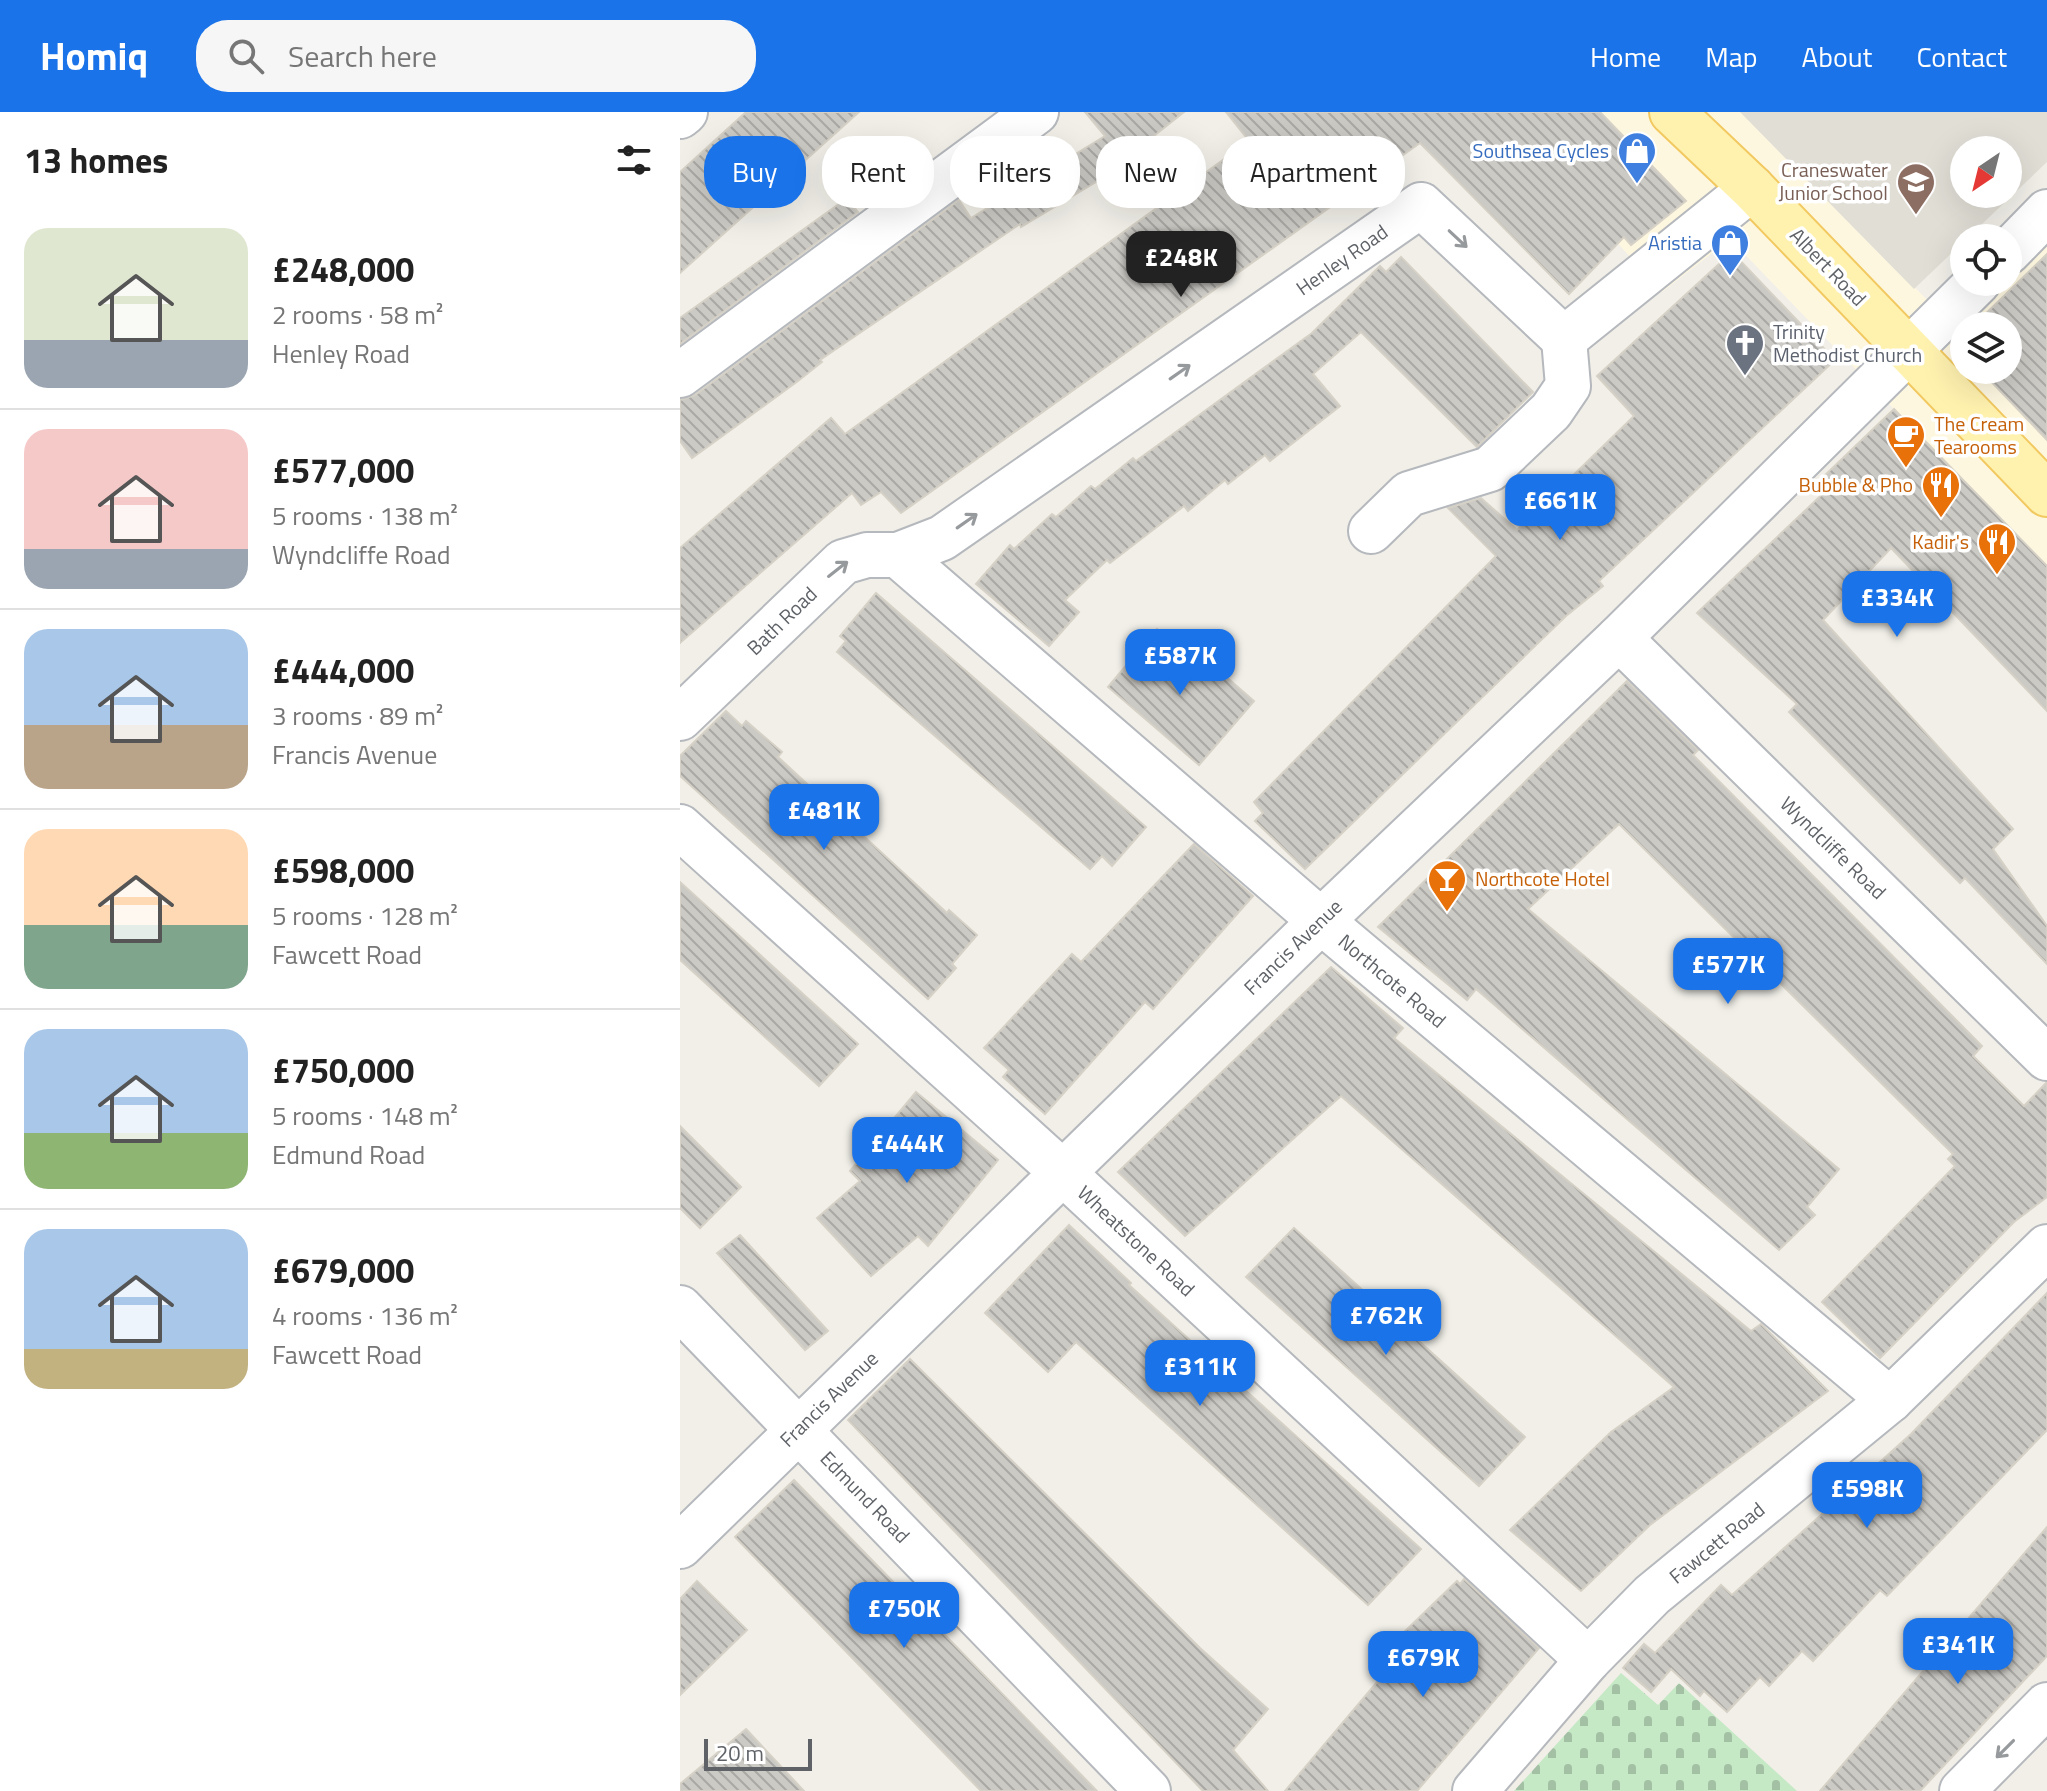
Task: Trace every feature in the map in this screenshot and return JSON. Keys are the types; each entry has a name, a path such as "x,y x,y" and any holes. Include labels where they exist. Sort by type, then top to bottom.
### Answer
{"main road":[{"name":"Albert Road","path":"1672,112 1752,188 2047,494"}],"street":[{"path":"680,116 685,112"},
{"path":"680,375 1036,112"},
{"path":"1371,531 1409,494 1490,469 1551,411 1568,386 1564,339 1752,188"},
{"name":"Henley Road","path":"898,555 942,538 1421,205 1564,339"},
{"path":"2022,238 2047,212"},
{"name":"Francis Avenue","path":"680,1546 1321,921 1619,638 1964,296"},
{"name":"Bath Road","path":"680,718 843,562 867,555 898,555"},
{"name":"Northcote Road","path":"898,555 1321,921 1890,1400"},
{"name":"Wyndcliffe Road","path":"1619,638 2047,1058"},
{"name":"Wheatstone Road","path":"680,827 1062,1172 1588,1660"},
{"name":"Fawcett Road","path":"1475,1791 1588,1660 1652,1595 1890,1400 2046,1251"},
{"name":"Edmund Road","path":"680,1308 1148,1791"},
{"path":"1962,1791 2047,1705"}],"shaded area":[{"path":"1499,112 1741,112 1950,323 1950,384 2022,384 2022,312 1968,312 1984,296 2022,296 2022,260 2047,236 2047,711 1823,477 1893,408 1730,239 1662,292"},
{"name":"Craneswater Junior School","path":"1740,112 2047,112 2047,162 2022,186 2022,136 1950,136 1950,208 1999,208 1982,224 1950,224 1950,255 1914,289"}],"green space":[{"path":"1621,1673 1658,1705 1679,1683 1797,1791 1514,1791"}],"building":[{"path":"746,112 859,112 832,136 822,136 822,145 806,160 806,136 720,136"},
{"path":"1085,112 1184,112 1154,136 1105,136"},
{"path":"1226,112 1600,112 1686,201 1631,245 1624,237 1569,294 1420,143 1405,154 1405,136 1245,136"},
{"path":"1096,142 1096,182 1080,192 1080,151"},
{"path":"704,150 704,208 752,208 680,273 680,172"},
{"path":"1222,161 1222,208 1329,208 901,513 881,492 861,505 852,493 680,643 680,548 831,418 845,434 1157,208 1206,208 1206,172"},
{"path":"950,207 964,208 971,218 987,208 1053,208 1021,227 1020,224 820,360 822,362 798,381 692,458 680,441 680,400 695,395"},
{"path":"833,208 855,208 858,212 680,344 680,318"},
{"path":"1732,252 1835,360 1599,581 1603,586 1566,616 1305,869 1255,821 1263,813 1254,802 1496,556 1448,508 1481,498 1517,530 1634,416 1597,376"},
{"path":"2047,254 2047,440 1993,384 2022,384 2022,312 1987,312 2004,296 2022,296 2022,278"},
{"path":"1401,257 1533,392 1477,447 1361,332 1313,374 1340,406 1270,461 1265,455 1228,484 1225,480 1188,511 1184,506 1110,563 1107,560 1065,600 1079,612 1049,646 976,584 1010,545 1014,549 1052,514 1056,517 1091,486 1095,489 1133,458 1136,461 1312,333 1380,266 1386,272"},
{"path":"1894,409 2047,566 2047,711 1891,548 1823,620 2013,829 1993,849 2047,926 2047,964 1965,878 1960,883 1789,712 1797,704 1697,613 1831,486 1823,477"},
{"path":"876,593 1146,827 1112,866 1102,856 1090,869 837,652 846,641 840,636"},
{"path":"1157,629 1219,681 1224,675 1254,701 1199,765 1108,687"},
{"path":"1627,681 1698,750 1693,755 1982,1046 1973,1056 2024,1106 2047,1082 2047,1197 2014,1222 1880,1358 1822,1302 1955,1166 1948,1159 1953,1154 1619,824 1528,909 1839,1169 1807,1207 1815,1215 1779,1250 1476,989 1467,1000 1378,927"},
{"path":"726,711 742,726 746,721 782,752 778,757 947,913 949,910 977,935 952,964 956,968 928,999 680,776 680,756"},
{"path":"1194,844 1253,896 1153,1009 1145,1002 1045,1114 1003,1077 1009,1070 984,1048 1072,954 1081,962"},
{"path":"680,882 858,1044 819,1086 680,960"},
{"path":"1331,967 1403,1028 1394,1038 1751,1331 1761,1324 1828,1391 1650,1525 1581,1591 1510,1530 1611,1432 1674,1387 1341,1096 1185,1236 1118,1172"},
{"path":"916,1092 998,1160 928,1246 918,1236 871,1276 817,1218 860,1181 850,1171"},
{"path":"680,1126 741,1187 700,1228 680,1208"},
{"path":"1069,1225 1131,1283 1129,1285 1421,1549 1368,1605 1076,1342 1048,1372 985,1313"},
{"path":"1294,1228 1525,1437 1479,1486 1246,1277"},
{"path":"740,1235 828,1331 805,1350 717,1253"},
{"path":"2047,1293 2047,1430 1887,1596 1880,1590 1813,1661 1802,1651 1769,1686 1760,1677 1727,1712 1704,1691 1700,1696 1671,1669 1651,1692 1623,1668 1644,1644 1655,1653 1721,1585 1732,1595 1911,1434"},
{"path":"910,1359 1200,1648 1268,1709 1233,1750 1268,1791 1203,1791 848,1420"},
{"path":"794,1480 1097,1791 981,1791 735,1537"},
{"path":"2047,1527 2047,1656 1920,1791 1820,1791"},
{"path":"1464,1579 1539,1648 1417,1791 1285,1791 1410,1643 1401,1635 1457,1581 1460,1584"},
{"path":"697,1581 747,1630 680,1695 680,1599"},
{"path":"746,1729 804,1791 680,1791 680,1784"}],"place":[{"name":"Southsea Cycles","path":"1637,185"},
{"name":"Craneswater Junior School","path":"1916,216"},
{"name":"Aristia","path":"1730,277"},
{"name":"Trinity Methodist Church","path":"1745,377"},
{"name":"The Cream Tearooms","path":"1906,469"},
{"name":"Bubble & Pho","path":"1941,519"},
{"name":"Kadir's","path":"1997,576"},
{"name":"Northcote Hotel","path":"1447,913"}]}
